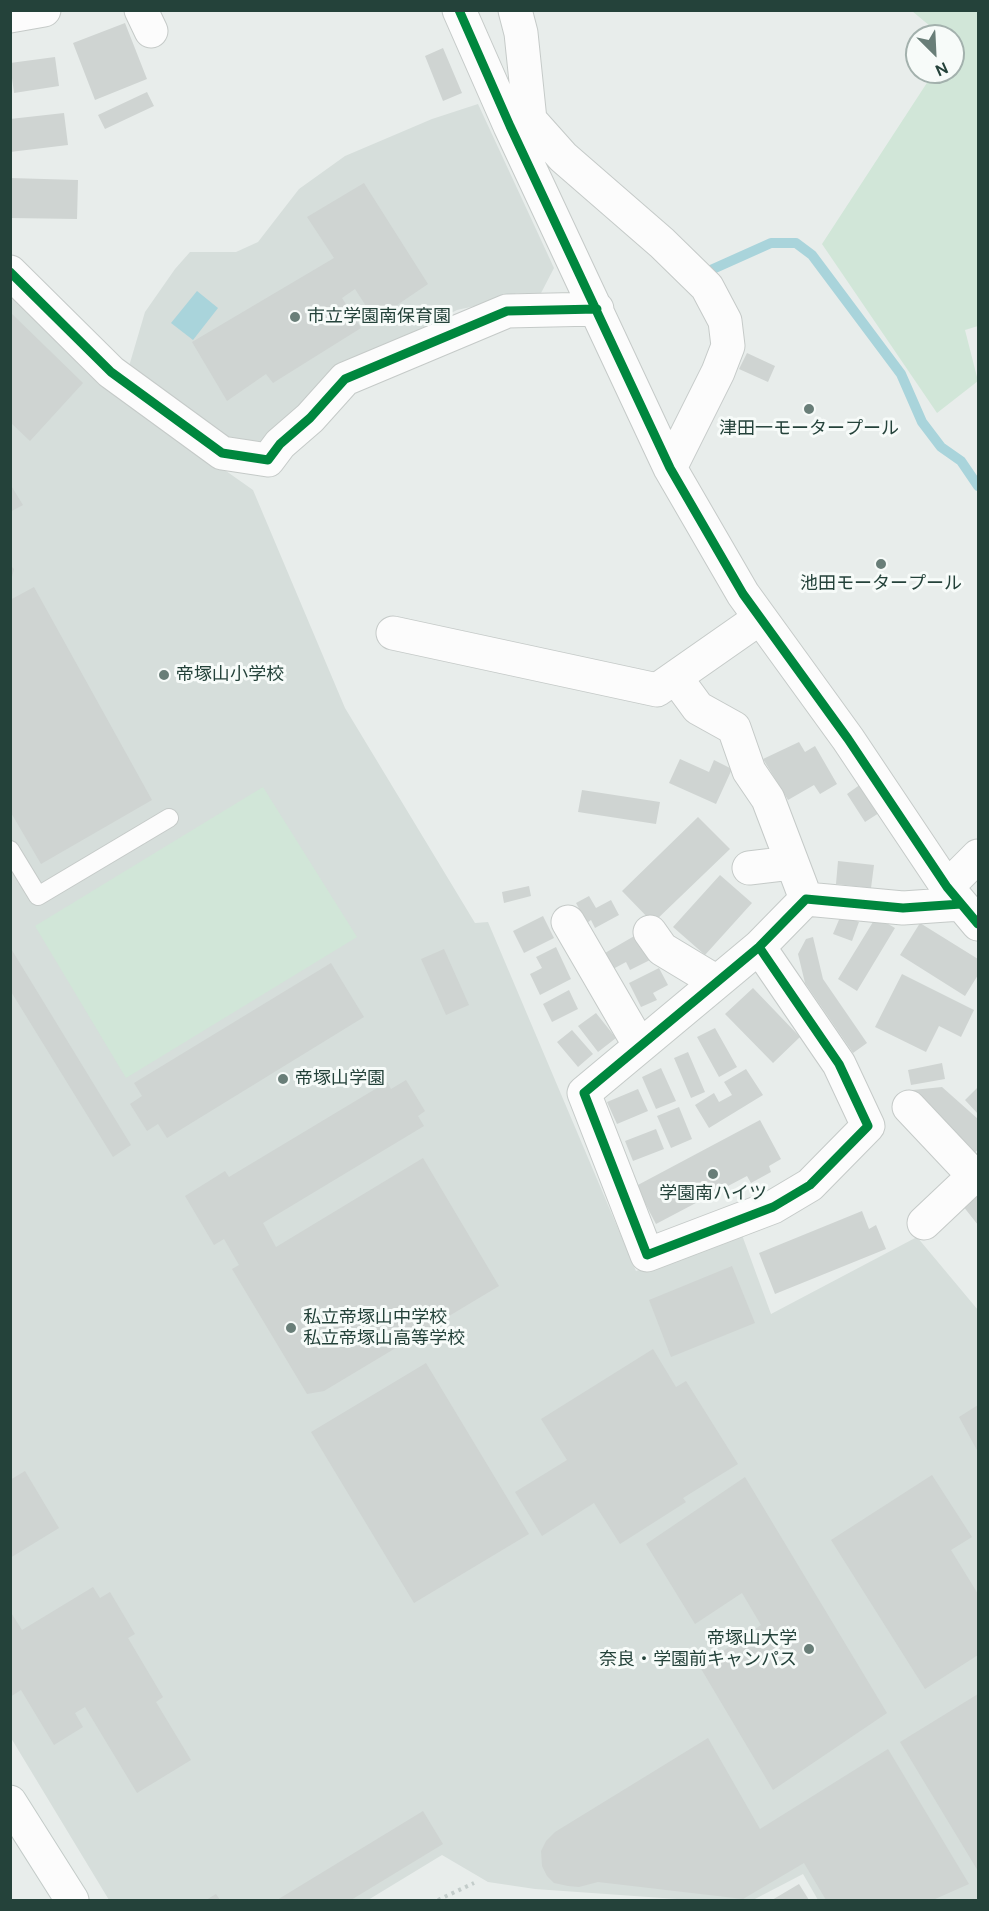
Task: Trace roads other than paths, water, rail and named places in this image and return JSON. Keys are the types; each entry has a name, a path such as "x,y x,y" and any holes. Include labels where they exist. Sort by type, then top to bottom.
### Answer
{"street":[{"path":"10,16 44,10"},
{"path":"459,10 520,123 597,309 670,468 743,594 848,739 962,905"},
{"path":"515,10 521,33 520,123"},
{"path":"520,123 662,243 707,286 724,321 728,346 718,372 670,468"},
{"path":"10,272 111,372 222,453 268,460 280,444 310,418 345,379 507,311 597,309"},
{"path":"393,633 657,690 760,618"},
{"path":"676,678 698,708 734,728 749,771 768,800 806,899"},
{"path":"962,905 978,856"},
{"path":"749,868 791,863"},
{"path":"806,899 903,908 962,905"},
{"path":"759,947 840,1064 868,1126 810,1185 773,1207 647,1255 584,1093 715,981 759,947 806,899"},
{"path":"568,922 640,1046"},
{"path":"650,932 662,949 715,981"},
{"path":"909,1107 976,1174 924,1224"},
{"path":"10,1802 72,1900"}],"lane":[{"path":"10,850 38,896 169,818"}],"water":[{"path":"197,291 218,308 193,340 171,323"}],"waterway":[{"path":"701,271 704,273 771,243 796,243 812,255 901,374 922,422 941,447 961,461 978,486"}],"place":[{"name":"市立学園南保育園","path":"295,317"},
{"name":"津田一モータープール","path":"809,409"},
{"name":"池田モータープール","path":"881,564"},
{"name":"帝塚山小学校","path":"164,675"},
{"name":"帝塚山学園","path":"283,1079"},
{"name":"学園南ハイツ","path":"713,1174"},
{"name":"私立帝塚山中学校 私立帝塚山高等学校","path":"291,1328"},
{"name":"帝塚山大学 奈良・学園前キャンパス","path":"809,1649"}]}
